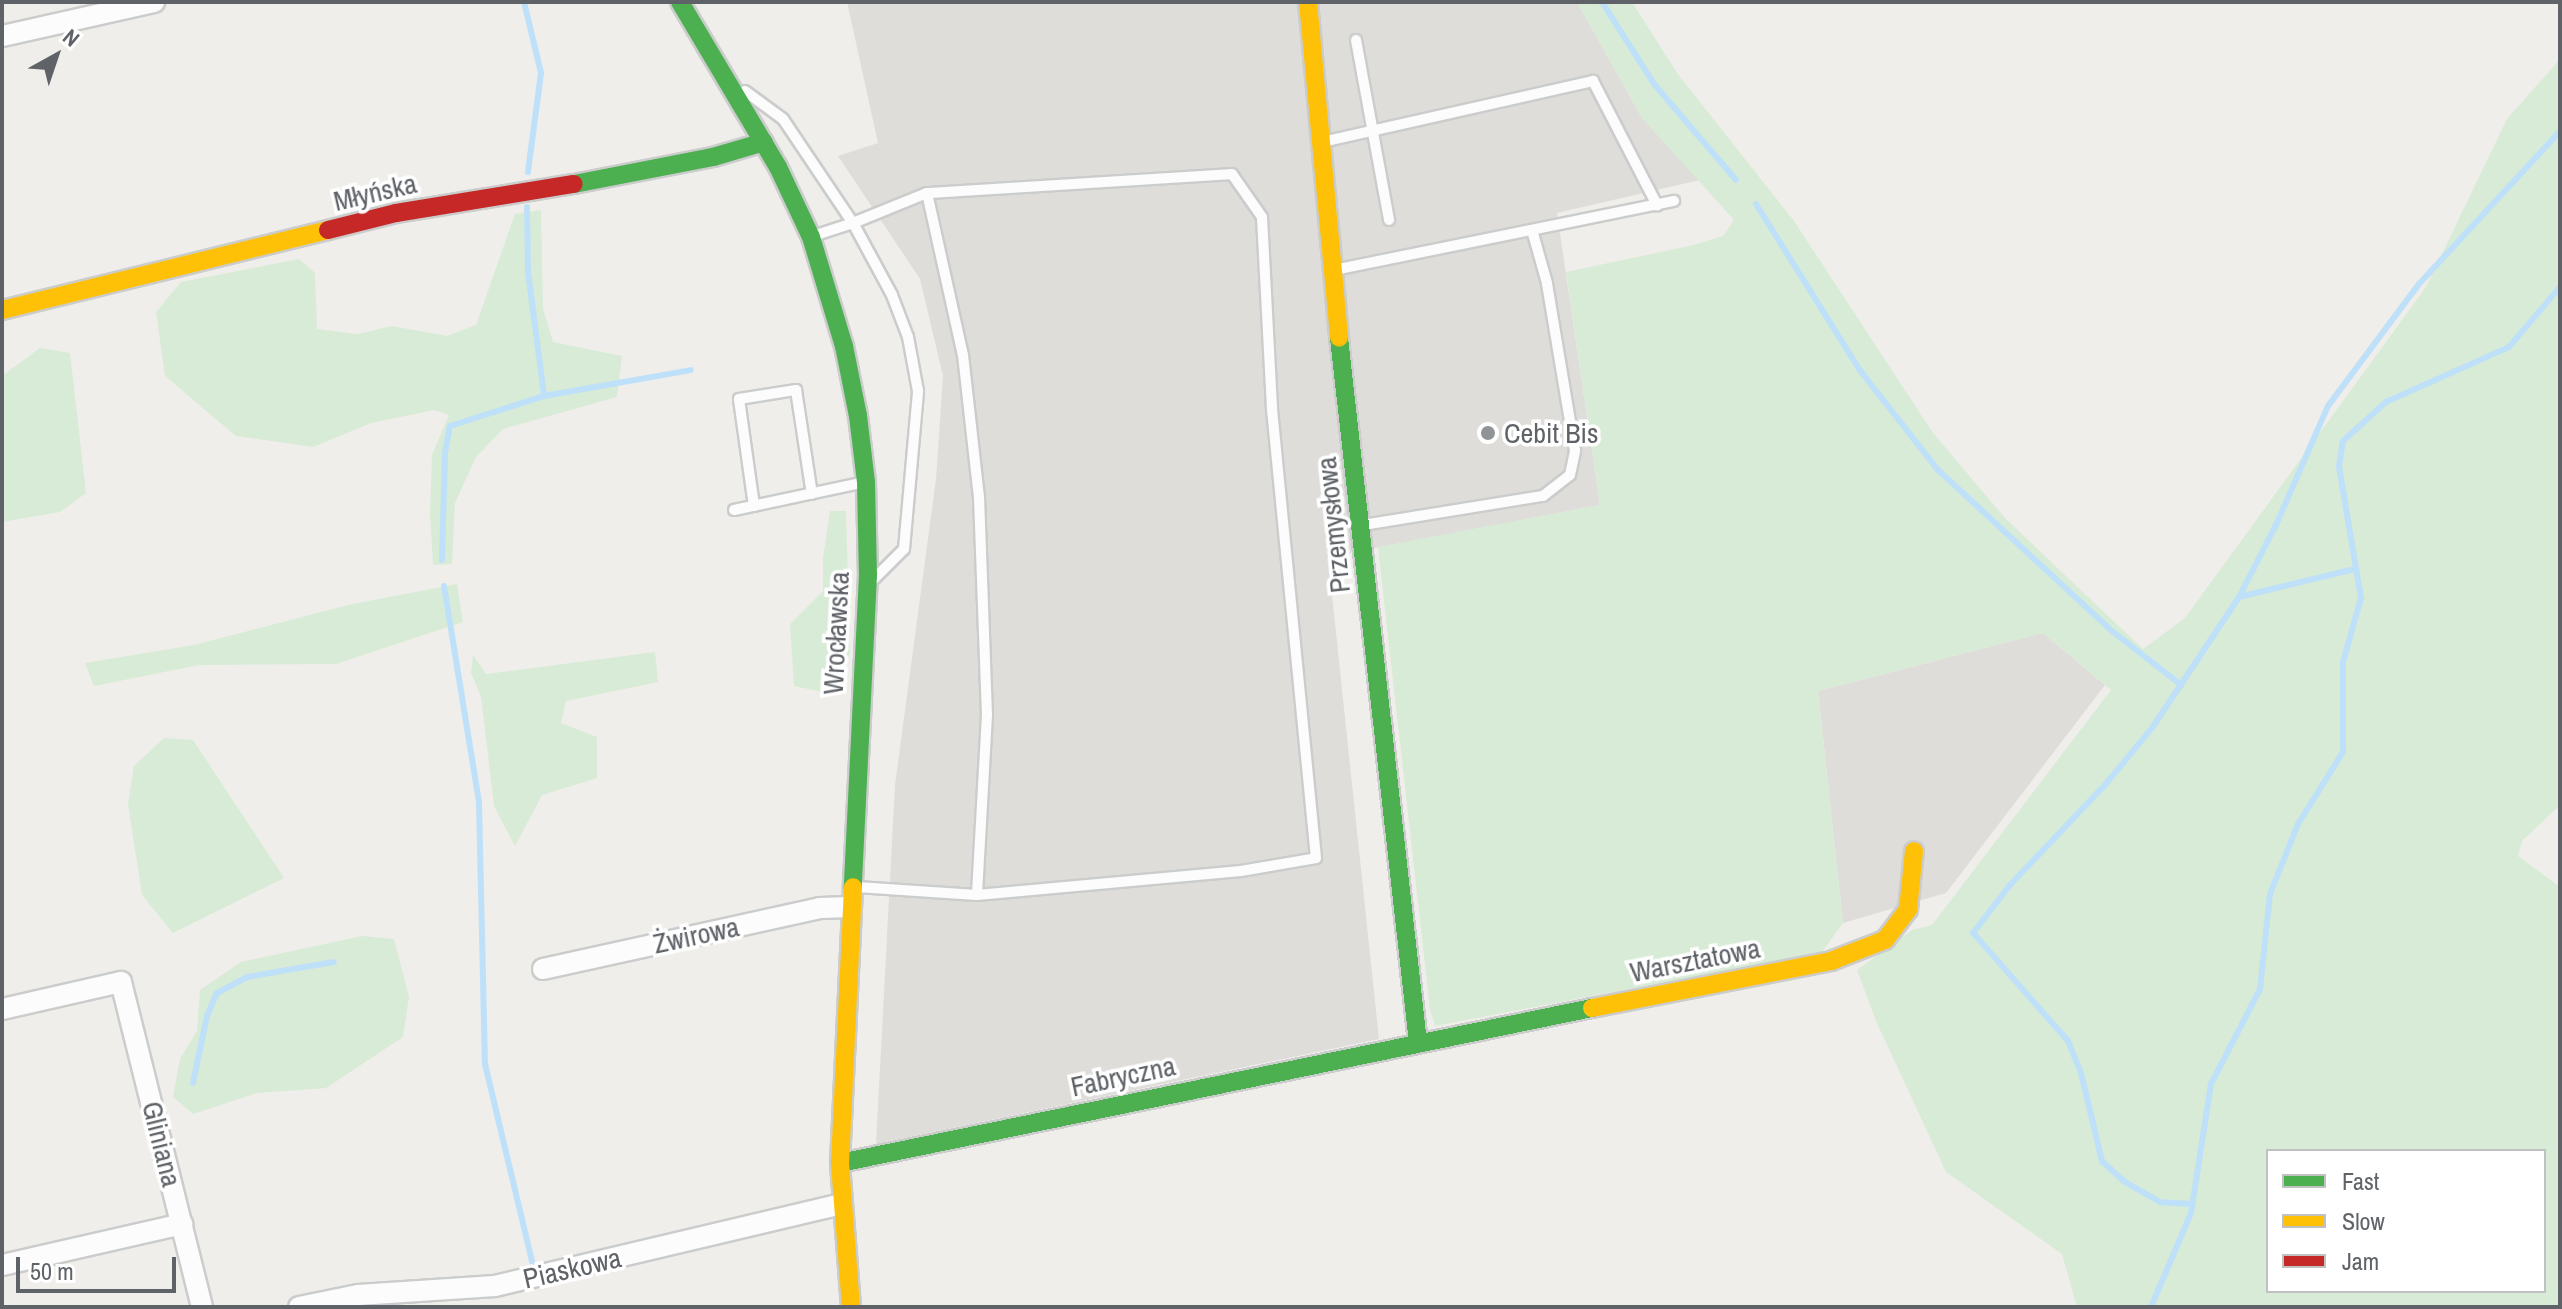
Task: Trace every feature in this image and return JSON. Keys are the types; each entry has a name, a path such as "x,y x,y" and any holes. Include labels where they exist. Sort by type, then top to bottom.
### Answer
{"street":[{"path":"2,36 154,2"},
{"name":"Wrocławska","path":"680,2 729,79 811,237 844,346 866,482 867,586 840,1163 851,1307"},
{"name":"Przemysłowa","path":"1308,2 1331,271 1418,1042"},
{"name":"Młyńska","path":"2,310 396,213 553,188 713,157 764,142"},
{"name":"Warsztatowa","path":"1418,1042 1831,961 1885,940 1908,910 1914,851"},
{"name":"Żwirowa","path":"543,969 820,908 851,896"},
{"name":"Gliniana","path":"2,1009 121,982 202,1307"},
{"name":"Fabryczna","path":"840,1163 1418,1042"},
{"name":"Piaskowa","path":"299,1307 358,1295 495,1286 841,1204"},
{"path":"2,1265 182,1224"}],"lane":[{"path":"1356,40 1375,130 1389,220"},
{"path":"729,79 783,119 853,223 892,295 908,337 918,391 904,549 867,586"},
{"path":"1320,142 1593,81 1657,205"},
{"path":"811,237 927,193 1232,174 1262,217 1272,408 1316,858 1241,871 977,895 851,896"},
{"path":"927,193 963,355 979,497 987,715 977,895"},
{"path":"1331,271 1674,201"},
{"path":"1361,525 1543,496 1570,475 1575,451 1547,283 1532,230"},
{"path":"754,506 739,399 796,390 812,494"},
{"path":"734,510 866,482"}],"shaded area":[{"path":"847,2 1577,2 1642,118 1700,180 1557,213 1600,505 1328,557 1379,1039 876,1144 895,785 936,479 943,376 920,279 838,156 878,143"},
{"path":"2043,633 2105,685 1946,893 1843,923 1818,691"}],"green space":[{"path":"1577,2 1632,2 1677,73 1794,221 1933,433 2006,519 2143,649 2185,618 2426,287 2507,119 2560,59 2560,805 2522,841 2518,856 2560,887 2560,1307 2077,1307 2062,1254 1946,1172 1876,1021 1857,970 1912,930 1932,925 2111,690 2043,633 1818,691 1843,923 1822,952 1435,1026 1430,1009 1378,547 1600,505 1566,272 1694,245 1723,236 1734,220 1642,118"},
{"path":"541,210 543,309 553,342 622,356 617,397 503,429 476,457 455,503 452,564 433,565 430,514 432,455 449,415 434,410 371,423 313,447 236,436 165,376 156,312 181,282 299,259 315,273 317,329 358,334 392,326 447,336 476,325 515,214"},
{"path":"40,348 70,353 86,493 60,512 2,522 2,376"},
{"path":"830,511 846,511 850,653 832,694 794,686 790,624 823,591 823,558"},
{"path":"457,584 463,622 336,664 199,665 94,686 85,663 194,645 348,605"},
{"path":"655,652 658,682 566,701 561,723 597,737 597,778 542,795 515,846 494,806 481,696 471,673 473,655 486,674"},
{"path":"164,738 193,740 284,878 173,933 142,895 128,804 134,766"},
{"path":"362,936 394,939 409,997 403,1037 326,1088 257,1093 193,1114 173,1097 180,1059 197,1031 200,990 241,962"}],"waterway":[{"path":"524,2 541,73 528,172"},
{"path":"1602,2 1654,84 1736,180"},
{"path":"2239,597 2276,525 2328,406 2419,284 2560,131"},
{"path":"1756,204 1859,369 1937,469 2112,631 2181,685"},
{"path":"527,207 528,272 544,396"},
{"path":"2151,1307 2191,1213 2211,1084 2260,989 2270,894 2298,824 2343,752 2343,662 2361,598 2339,466 2343,441 2386,402 2509,347 2560,287"},
{"path":"442,560 445,453 450,426 544,396 691,370"},
{"path":"2193,1204 2160,1202 2125,1182 2102,1161 2081,1073 2068,1041 1973,933 2010,885 2104,786 2152,728 2239,597 2355,569"},
{"path":"444,586 479,802 485,1064 533,1266"},
{"path":"193,1083 207,1016 217,993 247,977 334,962"}],"traffic: fast":[{"path":"680,2 778,167 811,237 844,346 858,416 866,482 868,575 853,887"},
{"path":"574,184 713,157 764,142"},
{"path":"1339,338 1418,1042"},
{"path":"840,1163 1592,1008"}],"traffic: slow":[{"path":"1308,2 1339,338"},
{"path":"2,310 328,230"},
{"path":"1592,1008 1831,961 1885,940 1908,910 1914,851"},
{"path":"851,1307 840,1163 853,887"}],"traffic: jam":[{"path":"328,230 396,213 574,184"}],"place":[{"name":"Cebit Bis","path":"1488,433"}]}
